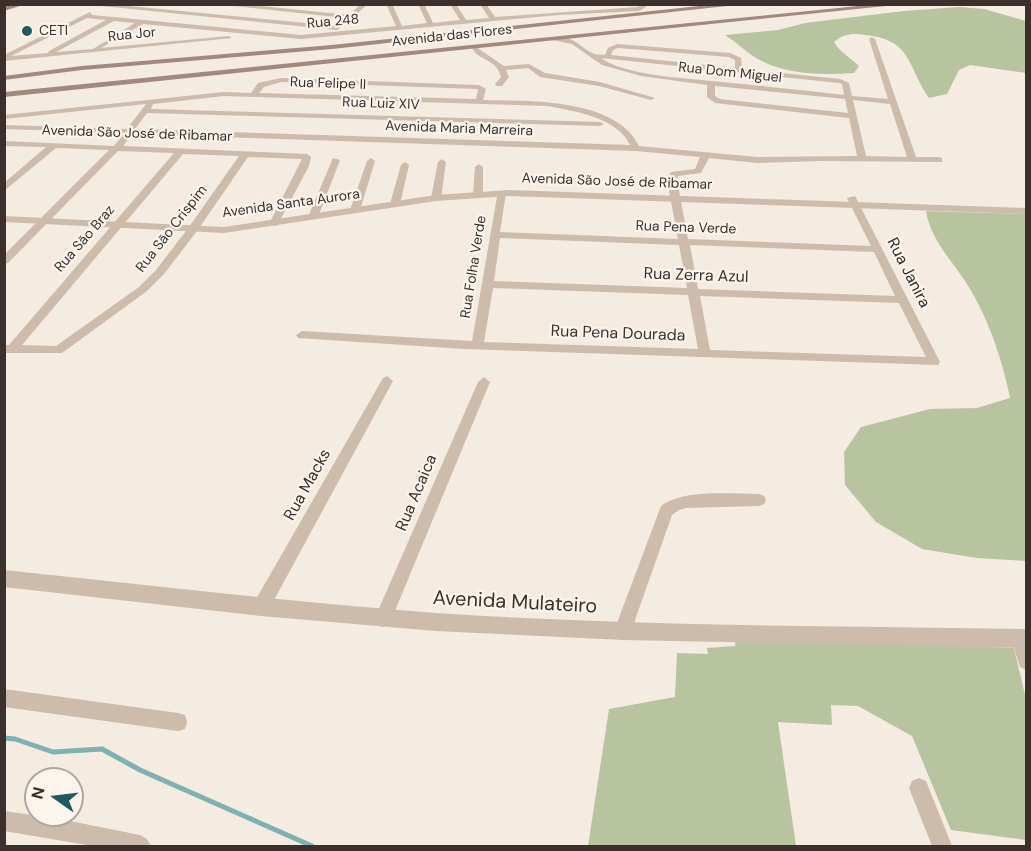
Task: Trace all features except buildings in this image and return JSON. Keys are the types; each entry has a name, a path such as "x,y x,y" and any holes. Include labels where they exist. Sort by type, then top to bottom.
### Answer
{"main road":[{"path":"4,8 12,4"},
{"path":"4,8 23,4"},
{"name":"Avenida das Flores","path":"4,78 82,68 302,50 742,4"},
{"path":"852,9 860,4"},
{"name":"Avenida das Flores","path":"4,95 902,4"},
{"path":"703,8 695,14 696,16 720,21"},
{"path":"79,87 107,74 103,69 82,68"}],"street":[{"path":"90,51 176,4"},
{"path":"219,4 350,17"},
{"path":"389,4 400,28"},
{"path":"421,4 431,25"},
{"path":"453,4 464,22"},
{"path":"483,4 493,20"},
{"path":"550,4 558,13"},
{"name":"Rua 248","path":"84,16 261,35 301,37 464,22 514,21 524,13 639,9 643,7 642,4"},
{"path":"4,58 106,5 337,28"},
{"path":"354,5 364,5"},
{"path":"329,35 364,5"},
{"path":"45,55 113,20"},
{"path":"509,28 514,21 531,26"},
{"path":"160,32 170,26"},
{"name":"Rua Jor","path":"4,58 261,35"},
{"name":"Rua Dom Miguel","path":"574,42 576,39 590,35"},
{"path":"133,47 150,38 186,42"},
{"path":"872,39 912,159"},
{"name":"Rua Dom Miguel","path":"555,40 574,42 604,64 615,68 662,77 892,102"},
{"path":"607,57 610,49 617,46 730,55 739,59 738,70"},
{"path":"4,47 21,49"},
{"path":"474,48 493,57 502,68 505,77 499,84"},
{"path":"594,56 836,80 845,83 862,159"},
{"path":"502,68 529,66 543,75 600,84 651,98"},
{"path":"253,95 261,85 281,80 415,83 479,87 482,89 479,102"},
{"path":"391,140 415,83"},
{"path":"711,83 711,97 718,101 851,116"},
{"name":"Rua Felipe II","path":"4,117 211,95 479,102 559,106 615,124 632,138 636,148"},
{"path":"4,261 117,147 153,101"},
{"path":"98,114 107,105"},
{"name":"Rua Luiz XIV","path":"146,111 615,124"},
{"path":"81,130 90,122"},
{"name":"Avenida Maria Marreira","path":"4,127 636,148 767,160 939,160"},
{"name":"Avenida São José de Ribamar","path":"4,143 304,155 308,157 308,160 274,224"},
{"path":"4,188 54,145"},
{"name":"Rua São Braz","path":"8,349 182,150"},
{"name":"Rua São Crispim","path":"8,349 50,351 64,347 143,289 160,272 193,230 246,153"},
{"path":"705,353 674,195 674,174 698,171 706,154"},
{"path":"313,217 336,160"},
{"path":"355,210 371,161"},
{"path":"436,198 442,162"},
{"path":"395,204 405,165"},
{"path":"478,195 479,166"},
{"name":"Avenida São José de Ribamar","path":"505,193 674,195 1026,211"},
{"name":"Avenida Santa Aurora","path":"4,219 193,230 239,229 436,198 505,193"},
{"name":"Rua Folha Verde","path":"477,345 495,235 505,193"},
{"name":"Avenida São José de Ribamar","path":"853,202 1026,204"},
{"name":"Rua Janira","path":"853,202 933,356 934,362"},
{"name":"Rua Pena Verde","path":"495,235 877,249"},
{"name":"Rua Zerra Azul","path":"488,284 903,300"},
{"name":"Rua Pena Dourada","path":"302,335 477,345 934,362"},
{"name":"Rua Macks","path":"261,607 387,381"},
{"name":"Rua Acaica","path":"383,619 484,382"},
{"path":"623,631 666,511 675,504 686,501 759,500"},
{"name":"Avenida Mulateiro","path":"4,578 383,619 623,631 1023,638"},
{"path":"1023,638 1026,661"},
{"path":"4,698 178,722"},
{"path":"919,788 942,846"},
{"path":"4,821 60,829 140,846"}],"green space":[{"path":"959,7 984,9 1026,21 1026,73 970,65 959,70 947,94 929,98 900,48 880,38 852,34 837,39 834,42 839,49 859,66 854,73 829,74 791,71 767,64 725,35 778,30 805,23 904,11"},
{"path":"926,211 1026,214 1026,561 977,558 922,549 876,522 845,485 844,452 861,427 930,409 977,408 1010,398 991,332 967,284 933,234"},
{"path":"736,637 1014,648 1026,699 1026,840 951,830 912,736 858,706 831,705 832,725 778,722 796,846 588,846 609,709 675,697 677,653 708,654 707,648 735,646"}],"waterway":[{"path":"4,738 15,739 53,752 102,749 140,770 312,846"}],"place":[{"name":"CETI","path":"27,31"}]}
